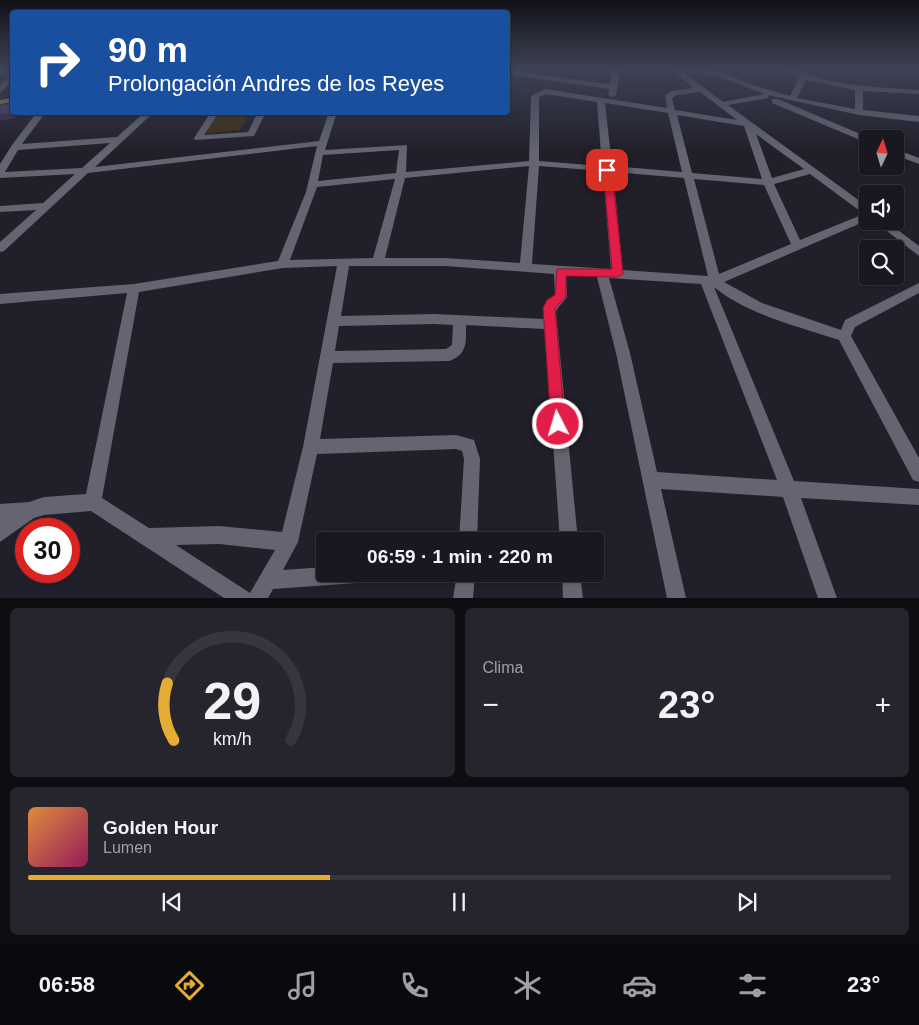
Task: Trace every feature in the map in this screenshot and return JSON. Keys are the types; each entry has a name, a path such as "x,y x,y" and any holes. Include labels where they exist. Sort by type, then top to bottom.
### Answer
{"street":[{"path":"526,267 534,163 536,96"},
{"path":"580,96 748,124"},
{"path":"608,96 606,99 610,273 678,598"},
{"path":"670,96 668,97 689,176 710,281 789,488 828,598"},
{"path":"711,96 813,170 859,207"},
{"path":"722,104 765,96 859,136"},
{"path":"779,96 858,112 919,119"},
{"path":"792,100 794,96"},
{"path":"858,112 859,96"},
{"path":"0,173 15,147 40,115"},
{"path":"0,248 147,115"},
{"path":"213,115 198,138 252,134 261,115"},
{"path":"283,264 314,184 320,148 332,115"},
{"path":"899,117 919,126"},
{"path":"748,124 768,182 797,246"},
{"path":"15,147 118,140"},
{"path":"0,173 84,171 320,148 404,147 402,174 378,262"},
{"path":"904,155 919,161"},
{"path":"314,184 402,174 534,163 768,182 813,170"},
{"path":"0,209 46,206"},
{"path":"0,299 134,288 283,264 344,262 445,262 526,267 560,272 610,273 710,281 797,246 859,218"},
{"path":"891,230 919,252"},
{"path":"258,598 289,542 312,447 344,262"},
{"path":"560,272 560,297 549,308 568,532"},
{"path":"710,281 752,303 844,336 919,474"},
{"path":"844,336 850,324 919,287"},
{"path":"93,502 134,288"},
{"path":"334,321 460,320 551,324"},
{"path":"327,357 448,355 459,348 460,320"},
{"path":"312,447 456,442 468,445 472,458 468,532"},
{"path":"652,480 919,496"},
{"path":"0,513 29,511 44,506 93,502 242,598"},
{"path":"0,533 29,511"},
{"path":"147,537 219,535 289,542"},
{"path":"269,580 316,577"},
{"path":"463,598 465,582"},
{"path":"572,582 573,598"}],"shaded area":[{"path":"218,115 249,115 240,130 201,134"}],"building":[{"path":"10,103 10,113 0,114 0,105"}],"route":[{"path":"558,424 549,308 560,297 560,272 617,274 607,170"}]}
